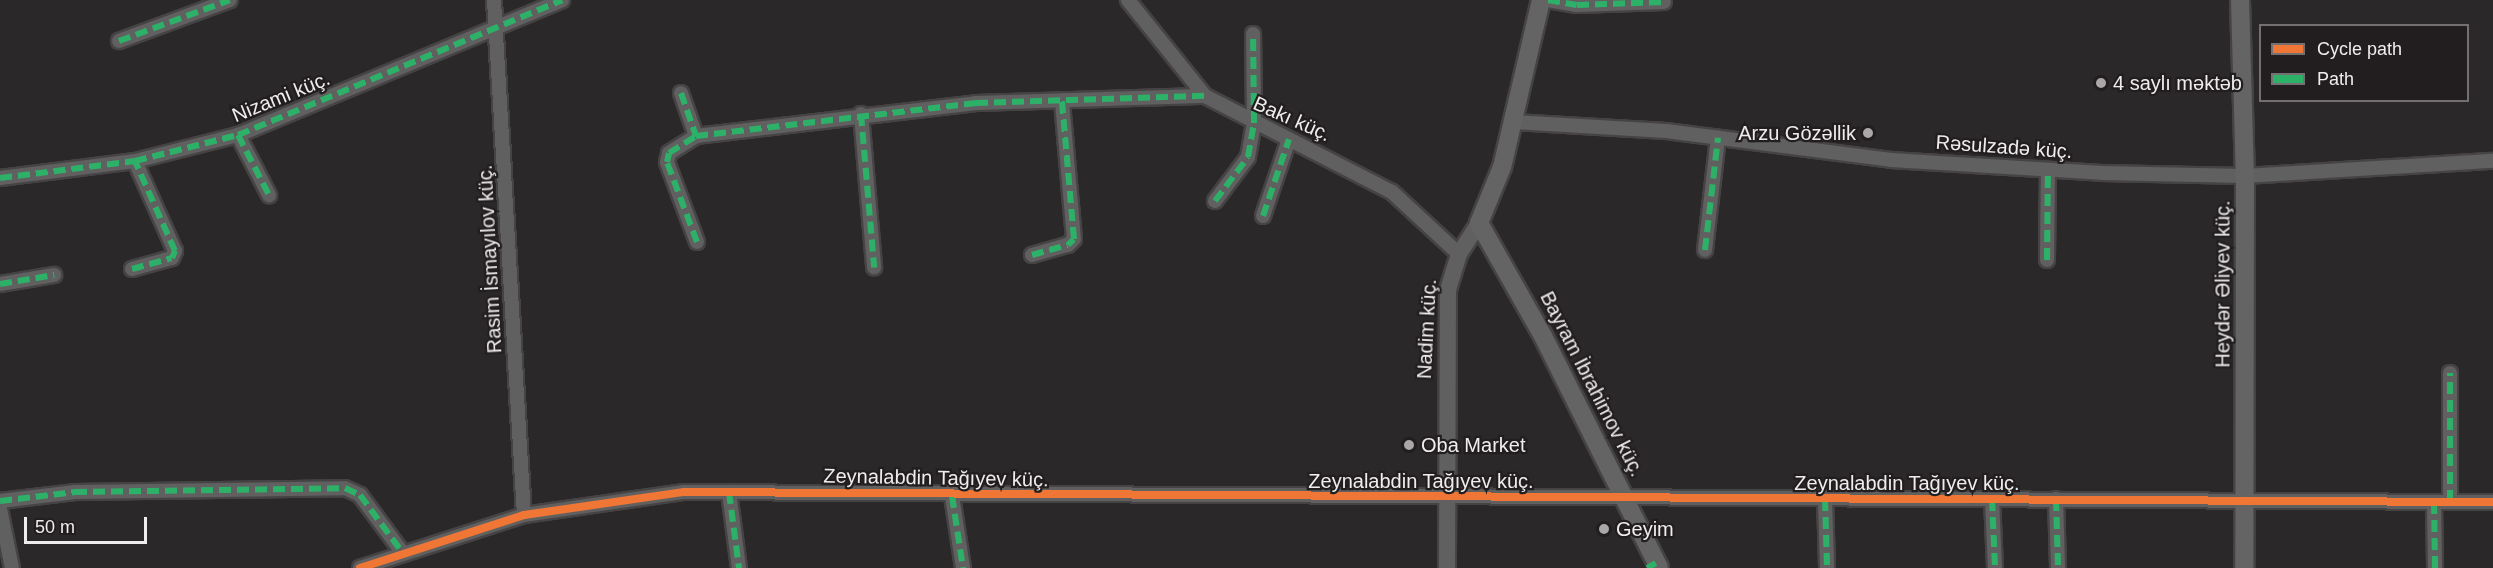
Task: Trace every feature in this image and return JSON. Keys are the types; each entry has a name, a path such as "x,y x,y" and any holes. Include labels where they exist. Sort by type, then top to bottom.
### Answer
{"main road":[{"name":"Nadim küç.","path":"1479,224 1514,122 1541,0"},
{"name":"Heydər Əliyev küç.","path":"2240,0 2246,176 2244,568"},
{"name":"Bayram İbrahimov küç.","path":"1479,224 1626,500 1654,566"}],"street":[{"path":"119,41 230,0"},
{"name":"Rasim İsmayılov küç.","path":"494,0 524,515"},
{"name":"Nizami küç.","path":"0,178 135,161 238,135 496,31 562,0"},
{"name":"Bakı küç.","path":"1128,0 1205,96 1392,192 1459,254"},
{"path":"1548,0 1576,5 1664,2"},
{"path":"1215,201 1248,157 1254,123 1253,34"},
{"path":"681,93 696,136"},
{"path":"697,242 667,162 669,153 696,136 861,114 1062,101 1205,96"},
{"path":"1032,255 1068,246 1074,239 1062,101"},
{"path":"861,114 874,267"},
{"name":"Rəsulzadə küç.","path":"1514,122 1718,138 1891,160 2049,170 2246,176 2493,161"},
{"path":"238,135 270,195"},
{"path":"1705,250 1718,138"},
{"path":"1263,216 1289,139"},
{"path":"132,269 172,258 175,251 135,161"},
{"path":"2047,260 2049,170"},
{"name":"Nadim küç.","path":"1447,568 1448,290 1459,254 1479,224"},
{"path":"0,284 54,275"},
{"path":"2450,373 2450,502"},
{"path":"0,501 75,492 345,488 360,495 402,552"},
{"path":"729,492 739,568"},
{"name":"Zeynalabdin Tağıyev küç.","path":"360,568 402,552 524,515 633,496 729,492 952,496 1626,500 2245,498 2493,502"},
{"path":"952,496 963,568"},
{"path":"1825,499 1827,568"},
{"path":"1992,499 1995,568"},
{"path":"2056,499 2058,568"},
{"path":"2434,502 2435,568"},
{"path":"0,509 12,568"}],"marked path":[{"path":"119,41 230,0"},
{"path":"0,178 135,161 238,135 562,0"},
{"path":"1548,0 1577,5 1664,2"},
{"path":"1215,201 1248,157 1254,123 1253,34"},
{"path":"681,93 696,136"},
{"path":"697,242 667,162 669,153 696,136 976,103 1205,96"},
{"path":"1032,255 1068,245 1074,239 1062,101"},
{"path":"861,114 874,267"},
{"path":"238,135 269,195"},
{"path":"1705,250 1718,138"},
{"path":"1263,216 1289,139"},
{"path":"132,269 172,258 175,251 135,161"},
{"path":"2047,260 2048,170"},
{"path":"0,284 54,275"},
{"path":"2450,373 2450,502"},
{"path":"0,501 75,492 345,488 360,495 402,552"},
{"path":"729,492 739,568"},
{"path":"952,496 963,568"},
{"path":"1825,499 1827,568"},
{"path":"1992,499 1995,568"},
{"path":"2056,499 2058,568"},
{"path":"2434,502 2435,568"},
{"path":"1647,568 1656,563"}],"cycle path":[{"path":"360,568 524,515 684,492 2493,502"}],"place":[{"name":"4 saylı məktəb","path":"2101,83"},
{"name":"Arzu Gözəllik","path":"1868,133"},
{"name":"Oba Market","path":"1409,445"},
{"name":"Geyim","path":"1604,529"}]}
